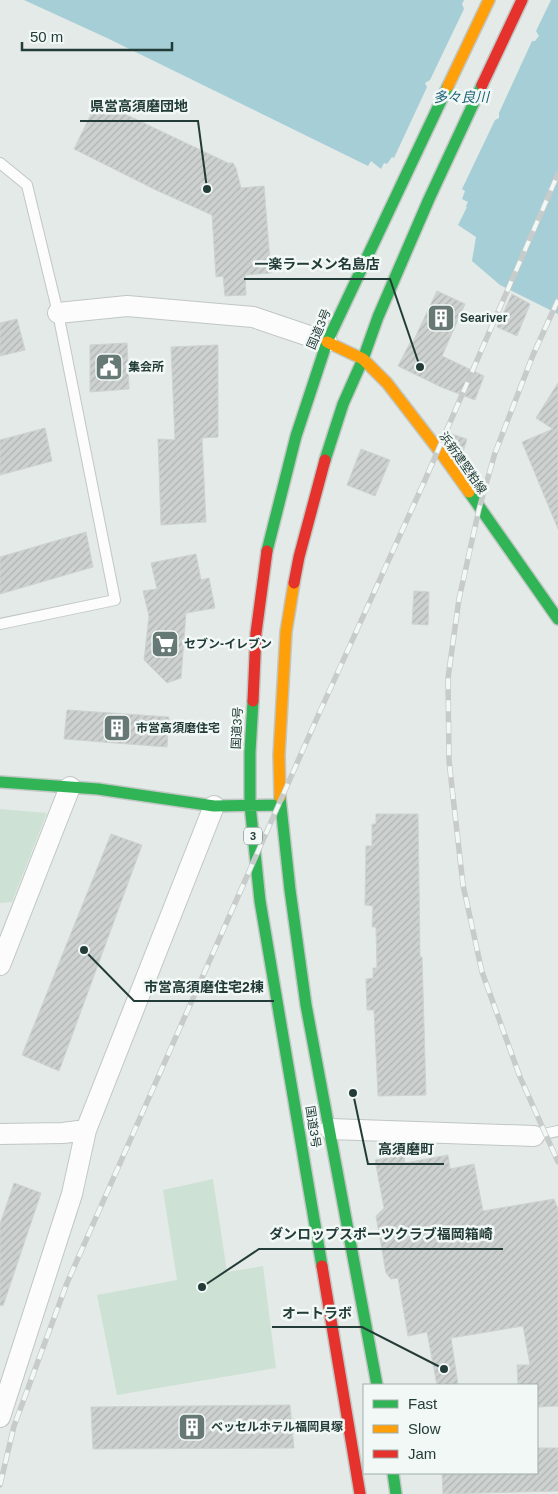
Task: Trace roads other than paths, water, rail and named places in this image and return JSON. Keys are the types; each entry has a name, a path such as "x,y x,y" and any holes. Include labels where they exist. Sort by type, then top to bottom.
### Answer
{"main road":[{"name":"国道3号","path":"360,1494 260,901 250,805 250,752 256,633 269,539 296,436 328,342 489,0"},
{"name":"国道3号","path":"377,1384 306,1005 280,805 279,755 286,632 299,557 320,476 343,404 429,199 522,0"},
{"name":"浜新建堅粕線","path":"328,342 363,359 387,383 438,450 558,619"},
{"path":"0,782 98,789 214,806 280,805"},
{"path":"393,1474 396,1494"}],"street":[{"path":"58,313 127,306 253,317 328,342"},
{"path":"0,965 70,787"},
{"path":"0,1416 72,1194 86,1130 214,806"},
{"path":"330,1129 534,1136"},
{"path":"0,1134 63,1133 86,1130"}],"lane":[{"path":"0,162 27,186 58,313 115,600 0,624"},
{"path":"534,1136 558,1131"}],"water":[{"name":"多々良川","path":"24,0 558,0 558,314 500,285 472,261 476,237 458,225 467,207 381,169 371,161 368,166 107,38"}],"railway":[{"path":"0,1485 14,1426 67,1283 317,718 425,480 558,174"},
{"path":"558,300 533,355 495,453 479,509 459,599 448,678 449,761 463,885 482,972 520,1077 558,1162"}],"place":[{"name":"県営高須磨団地","path":"207,189"},
{"name":"Seariver","path":"441,318"},
{"name":"集会所","path":"109,367"},
{"name":"一楽ラーメン名島店","path":"420,367"},
{"name":"セブン-イレブン","path":"165,644"},
{"name":"市営高須磨住宅","path":"117,728"},
{"name":"市営高須磨住宅2棟","path":"84,950"},
{"name":"高須磨町","path":"353,1093"},
{"name":"ダンロップスポーツクラブ福岡箱崎","path":"202,1287"},
{"name":"オートラボ","path":"444,1369"},
{"name":"ベッセルホテル福岡貝塚","path":"192,1427"}]}
